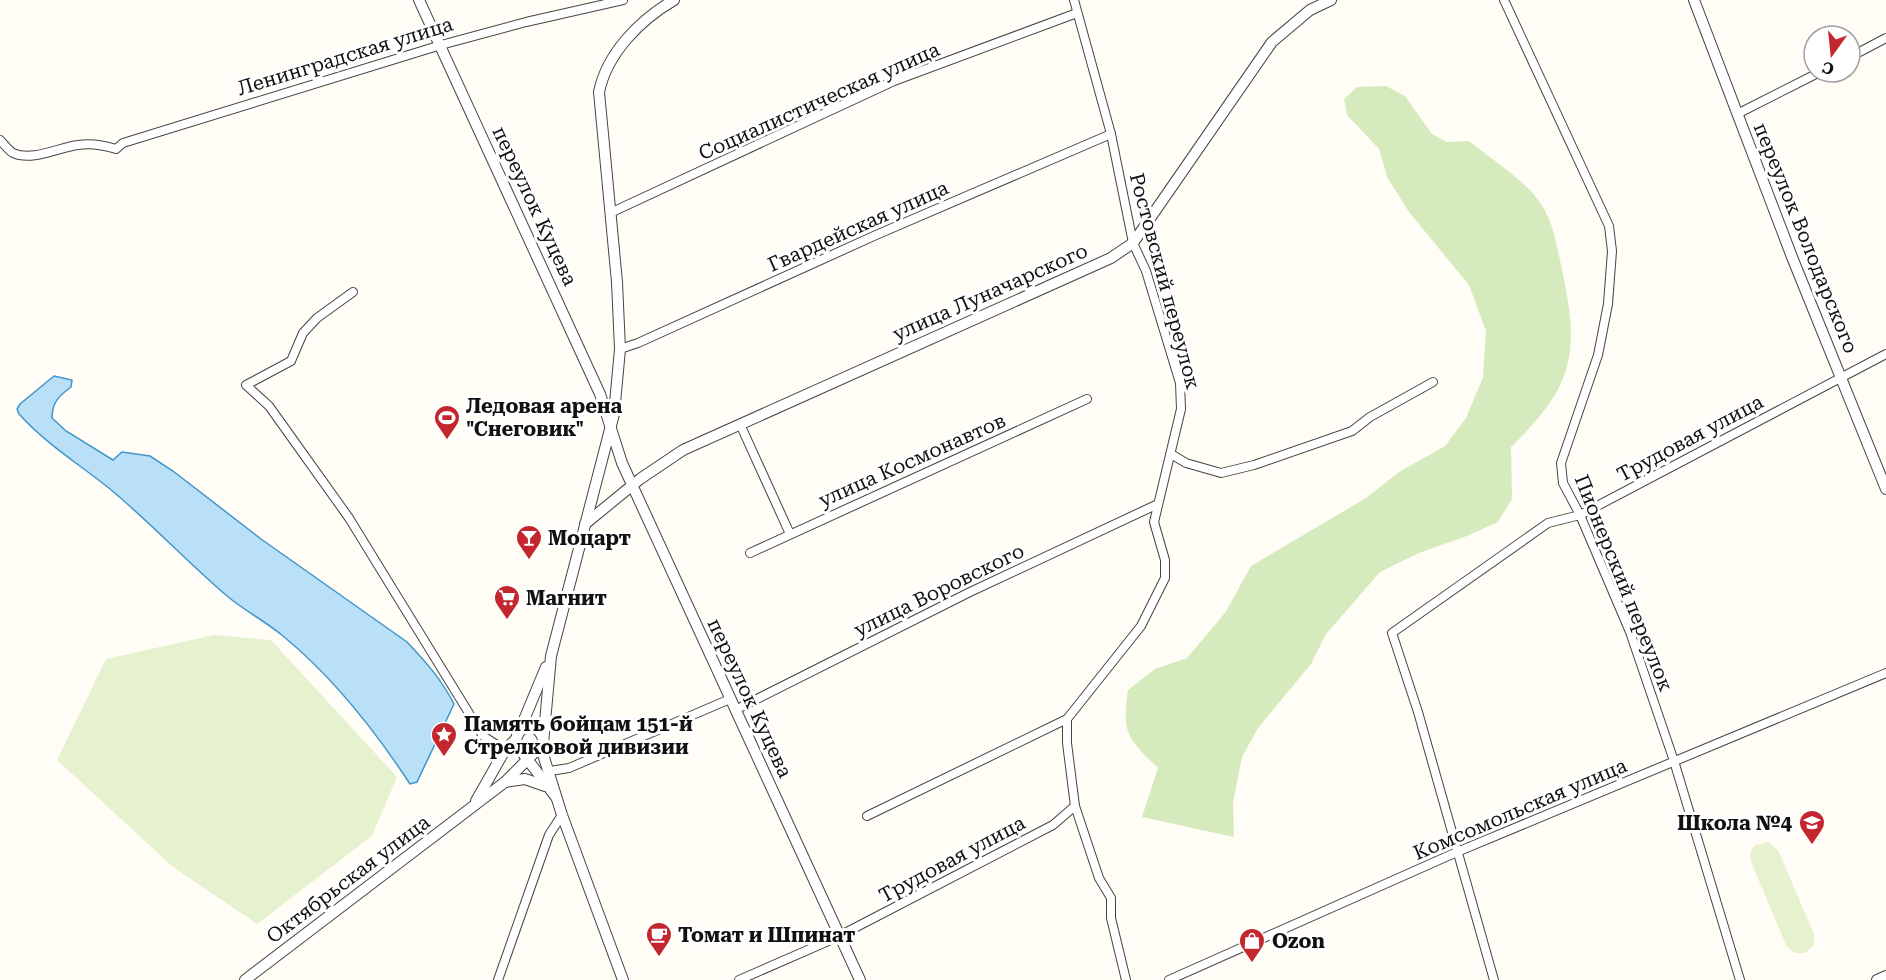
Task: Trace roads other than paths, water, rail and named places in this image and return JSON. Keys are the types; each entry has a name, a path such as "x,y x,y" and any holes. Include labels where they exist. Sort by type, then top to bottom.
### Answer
{"street":[{"name":"переулок Куцева","path":"419,0 600,394 616,449 837,937 860,980"},
{"name":"Ленинградская улица","path":"0,140 14,153 42,153 79,145 99,144 116,148 123,143 441,45 526,22 623,0"},
{"name":"переулок Куцева","path":"610,430 620,348 617,282 599,92 603,72 615,52 659,9 674,0"},
{"name":"Ростовский переулок","path":"867,816 1066,719 1141,626 1164,578 1165,560 1154,522 1172,454 1181,408 1180,383 1146,271 1133,243 1111,134 1074,0"},
{"name":"улица Луначарского","path":"585,524 633,485 683,450 1111,258 1133,243 1272,42 1310,10 1331,0"},
{"name":"Пионерский переулок","path":"1504,0 1609,226 1612,251 1608,304 1598,355 1561,463 1563,483 1580,515 1630,632 1674,761 1740,980"},
{"name":"переулок Володарского","path":"1694,0 1886,489"},
{"name":"Социалистическая улица","path":"610,213 894,81 1077,13"},
{"path":"1862,51 1886,38"},
{"path":"1737,114 1802,81"},
{"name":"Гвардейская улица","path":"620,348 638,343 876,235 1111,134"},
{"path":"353,292 310,325 303,333 291,361 246,386 269,406 349,518 443,666 483,736 505,750"},
{"name":"Трудовая улица","path":"1457,852 1418,712 1392,633 1548,523 1580,515 1886,354"},
{"path":"1172,454 1186,463 1221,473 1254,465 1352,431 1370,417 1433,382"},
{"name":"улица Космонавтов","path":"750,553 1088,399"},
{"path":"740,424 790,534"},
{"path":"546,787 537,750 551,656 610,430"},
{"name":"улица Воровского","path":"550,771 569,768 733,705 1158,504"},
{"path":"518,742 551,656"},
{"name":"Комсомольская улица","path":"1169,980 1457,852 1886,673"},
{"path":"1066,719 1075,806 1099,878 1111,898 1111,918 1126,980"},
{"path":"518,742 523,728 532,727 540,731 537,750"},
{"path":"518,742 537,750 550,771 556,798 623,980"},
{"name":"Октябрьская улица","path":"473,807 505,750 518,742"},
{"name":"Октябрьская улица","path":"245,980 505,782 537,750"},
{"path":"505,782 525,779 546,787 556,798"},
{"name":"Трудовая улица","path":"739,980 837,937 1053,825 1075,806"},
{"path":"498,980 549,836 562,815"},
{"path":"1457,852 1494,980"},
{"path":"1877,980 1886,976"}],"water":[{"path":"54,376 72,380 71,387 57,400 52,412 52,418 66,431 113,460 122,452 150,456 261,539 407,642 420,656 439,679 454,704 417,782 410,784 352,705 301,652 227,596 125,502 51,444 19,414 17,409 20,404"}],"place":[{"name":"Ледовая арена \"Снеговик\"","path":"447,441"},
{"name":"Моцарт","path":"529,561"},
{"name":"Магнит","path":"507,621"},
{"name":"Память бойцам 151-й Стрелковой дивизии","path":"444,758"},
{"name":"Школа №4","path":"1812,846"},
{"name":"Томат и Шпинат","path":"659,958"},
{"name":"Ozon","path":"1252,964"}]}
